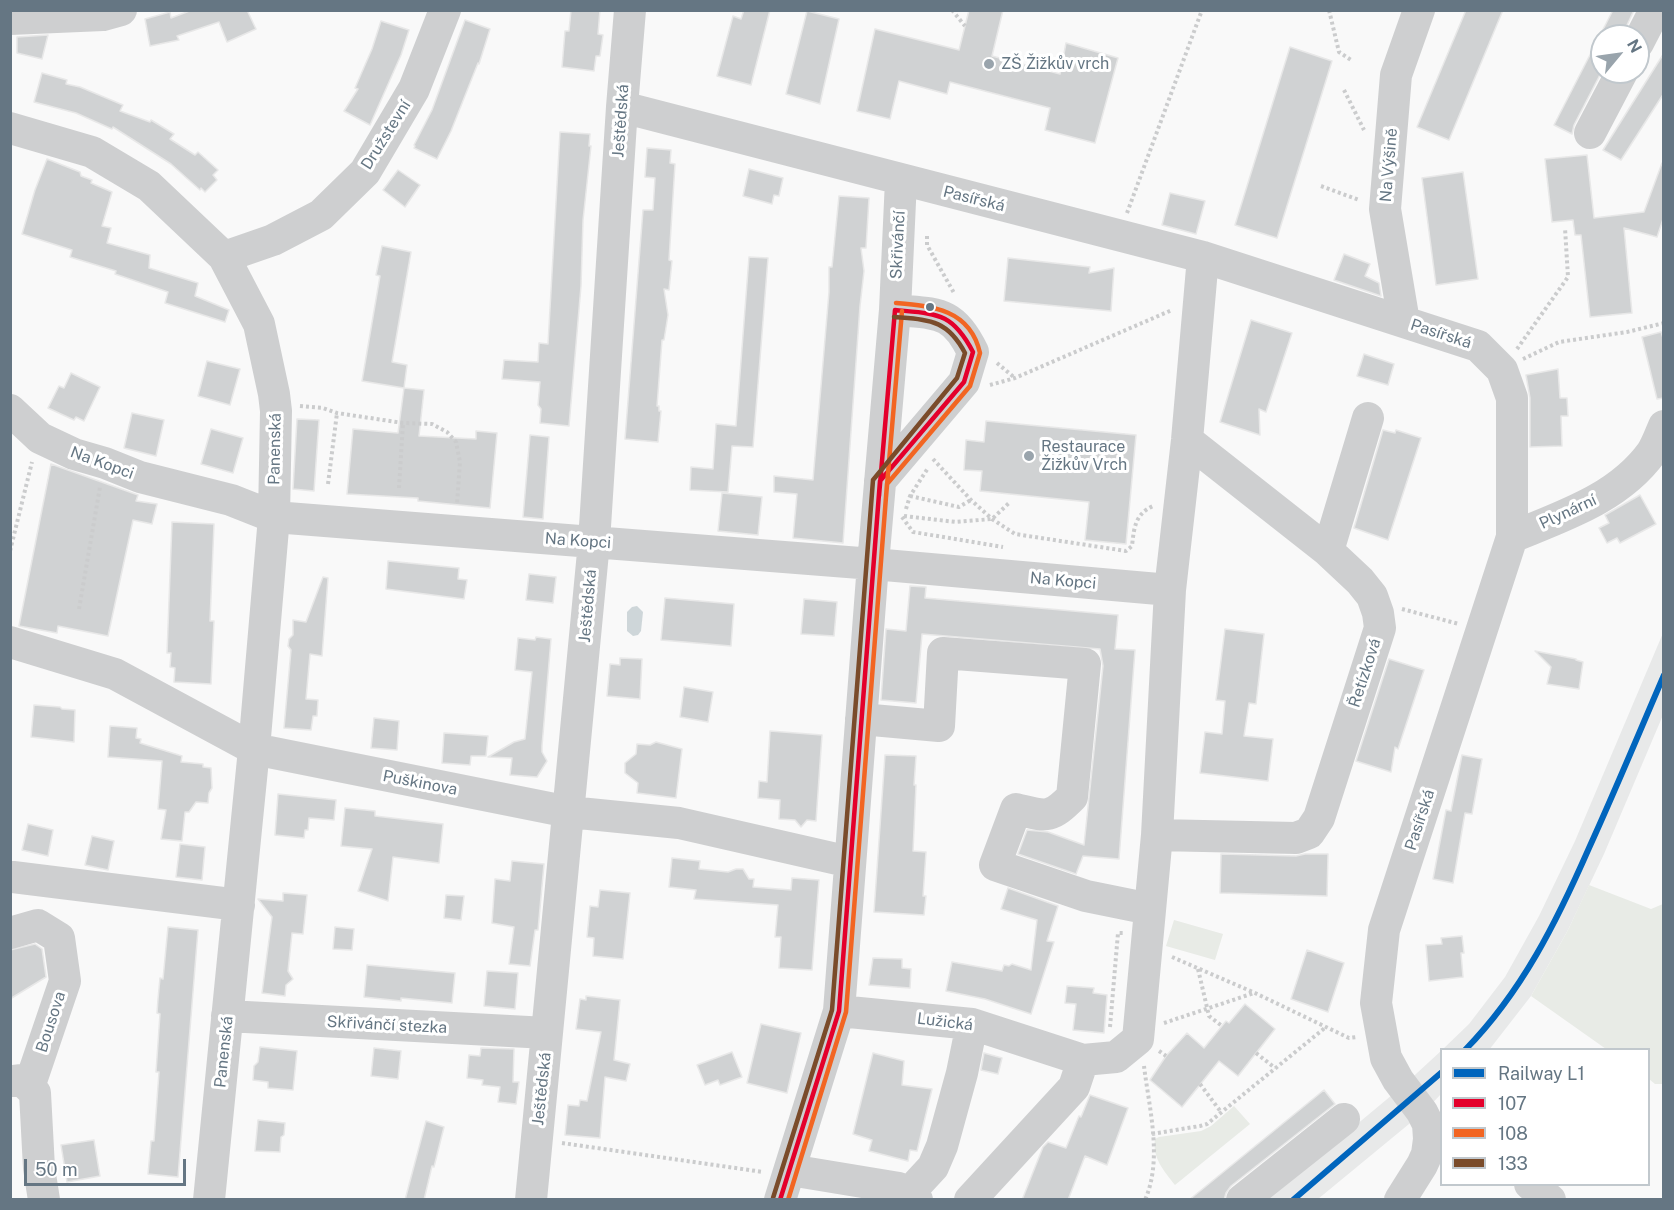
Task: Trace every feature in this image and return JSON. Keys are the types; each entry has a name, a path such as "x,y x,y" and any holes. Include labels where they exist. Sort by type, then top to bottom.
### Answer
{"street":[{"path":"10,19 103,15 121,10"},
{"name":"Družstevní","path":"224,257 273,240 321,215 364,171 414,89 445,10"},
{"name":"Ještědská","path":"531,1200 594,542 630,10"},
{"name":"Na Výšině","path":"1404,322 1385,209 1396,75 1419,10"},
{"path":"1648,24 1655,10"},
{"path":"1590,133 1616,84"},
{"name":"Pasířská","path":"622,107 1203,257 1478,346 1502,370 1512,398 1512,537 1384,930 1376,1003 1386,1058 1398,1080 1422,1112 1428,1124 1429,1139 1427,1154 1422,1165 1400,1200"},
{"name":"Panenská","path":"10,128 92,152 149,186 224,257 259,324 274,393 276,411 274,518 254,749 209,1200"},
{"name":"Skřivánčí","path":"780,1200 778,1171 839,1011 873,564 891,515 880,481 895,310 901,180"},
{"path":"1127,1047 1142,908 1157,835 1170,590 1187,440 1203,257"},
{"path":"880,481 964,382 973,352 965,335 951,320 937,314 895,310"},
{"name":"Na Kopci","path":"10,410 40,438 74,454 140,477 231,500 274,518 873,564 1170,590"},
{"path":"1328,551 1368,418"},
{"name":"Plynární","path":"1512,537 1587,506 1628,479 1653,450 1664,426"},
{"path":"1187,440 1328,551 1372,596 1378,613"},
{"name":"Řetízková","path":"1157,835 1296,838 1309,833 1319,818 1380,628 1378,613"},
{"name":"Puškinova","path":"10,642 115,674 254,749 569,812 679,823 850,862"},
{"path":"861,719 939,726 943,653 1084,664 1072,797 1060,809 1046,816 1016,809 995,865 1086,896 1142,908"},
{"path":"13,877 239,905"},
{"name":"Bousova","path":"10,933 38,925 59,938 65,981 20,1084 35,1093 39,1168 44,1200"},
{"name":"Lužická","path":"839,1011 972,1024 1083,1060 1127,1047"},
{"name":"Skřivánčí stezka","path":"227,1016 547,1033"},
{"path":"778,1171 899,1188 912,1197 933,1167 942,1146 962,1073 972,1024"},
{"path":"970,1200 1074,1087 1083,1060"},
{"path":"1242,1200 1344,1119"},
{"path":"1531,1186 1550,1200"}],"path":[{"path":"952,10 965,26"},
{"path":"1118,236 1202,10"},
{"path":"1329,10 1339,52 1351,60"},
{"path":"1321,186 1385,209"},
{"path":"927,225 927,245 957,298"},
{"path":"1502,370 1568,277 1565,228"},
{"path":"986,386 1015,378 1178,307"},
{"path":"1502,370 1559,342 1627,332 1664,322"},
{"path":"995,358 999,366 1015,378"},
{"path":"276,411 302,405 403,423 432,424 447,432 456,442 460,462 457,504"},
{"path":"327,484 337,413"},
{"path":"399,488 403,423"},
{"path":"10,551 30,467 40,438"},
{"path":"925,450 971,500 992,519 1015,534 1126,551 1132,546 1137,520 1144,510 1154,505"},
{"path":"891,515 910,496 933,459"},
{"path":"78,609 105,463"},
{"path":"910,496 959,507 971,500"},
{"path":"891,515 956,522 992,519 1009,503"},
{"path":"891,515 913,532 1007,548"},
{"path":"1378,613 1397,608 1482,630"},
{"path":"1142,908 1131,932 1118,933 1127,1047 1152,1134 1154,1162 1145,1200"},
{"path":"1222,1026 1209,1016 1197,968 1349,1038 1359,1037"},
{"path":"1127,1047 1207,1009 1255,993"},
{"path":"1152,1134 1200,1126 1221,1112 1326,1027"},
{"path":"1256,1053 1275,1068"},
{"path":"1200,1084 1221,1112"},
{"path":"537,1140 778,1171"}],"shaded area":[{"path":"637,606 643,612 641,631 638,635 633,636 627,631 627,612"},
{"path":"1663,633 1663,715 1604,854 1568,930 1531,996 1491,1048 1444,1048 1469,1024 1505,977 1539,916 1575,841"},
{"path":"1589,885 1651,909 1663,904 1663,1084 1655,1084 1650,1080 1650,1048 1605,1048 1531,996 1568,930"},
{"path":"1174,920 1223,934 1215,960 1166,946"},
{"path":"1440,1052 1440,1095 1426,1110 1318,1199 1266,1200 1404,1085"},
{"path":"1234,1106 1250,1124 1175,1185 1157,1158 1155,1139 1201,1131 1211,1126"}],"building":[{"path":"192,10 247,10 256,29 227,42 219,22 177,36 179,40 150,46 145,19 170,12 171,18"},
{"path":"571,10 600,10 598,34 603,35 600,56 596,56 594,71 562,67 565,31 569,31"},
{"path":"744,10 770,10 751,85 717,76 733,16 741,19"},
{"path":"969,10 1003,10 992,56 1060,74 1066,43 1118,58 1095,143 1045,130 1050,108 950,82 947,94 899,81 890,119 857,111 875,29 959,50"},
{"path":"1466,10 1503,10 1449,140 1417,127"},
{"path":"1613,10 1634,10 1628,24 1606,24"},
{"path":"807,11 839,19 820,104 786,94"},
{"path":"465,20 490,29 479,64 437,159 414,148 414,145 432,110"},
{"path":"381,21 409,30 401,55 370,125 344,111 358,89 355,88"},
{"path":"48,35 42,59 17,53 17,37"},
{"path":"1290,47 1332,61 1277,238 1235,225"},
{"path":"1664,53 1664,93 1621,160 1603,150 1645,84 1650,84 1650,75"},
{"path":"1590,55 1590,84 1595,84 1574,125 1572,134 1554,125"},
{"path":"42,73 67,80 66,84 80,87 123,105 120,111 150,122 151,120 174,134 170,139 195,155 198,152 218,170 213,175 217,180 205,192 201,188 200,190 171,164 113,127 112,129 76,113 34,102"},
{"path":"560,132 590,134 589,146 591,146 583,220 581,286 569,426 540,423 541,409 538,405 540,382 502,379 504,360 538,362 539,343 548,344"},
{"path":"647,148 671,150 670,163 675,164 669,260 672,261 669,290 664,289 668,315 664,340 662,340 657,406 661,411 658,442 625,439 643,210 653,210 655,178 645,177"},
{"path":"1587,155 1594,218 1644,212 1662,163 1664,163 1664,216 1657,237 1624,228 1632,313 1590,317 1581,235 1575,235 1573,220 1552,222 1545,159"},
{"path":"47,159 80,172 81,176 92,180 91,183 112,192 102,226 111,228 107,243 150,255 149,268 198,283 195,296 229,310 225,322 165,303 168,292 115,274 116,271 70,257 72,250 22,234"},
{"path":"749,169 783,178 779,196 774,195 772,204 743,196"},
{"path":"398,170 420,185 405,207 383,190"},
{"path":"1463,172 1478,279 1436,285 1422,178"},
{"path":"1170,193 1205,201 1196,234 1162,225"},
{"path":"839,196 869,198 866,248 861,248 864,271 843,543 793,538 797,494 774,492 774,476 813,480 829,292 829,267 832,267"},
{"path":"382,246 411,252 392,362 407,365 404,388 362,381 380,276 376,275"},
{"path":"1344,254 1370,264 1365,276 1379,283 1381,296 1334,280"},
{"path":"749,257 768,258 753,447 732,446 728,492 690,490 691,467 713,469 716,424 736,426"},
{"path":"1008,258 1090,267 1089,273 1114,268 1111,311 1004,301"},
{"path":"1251,320 1292,333 1266,412 1259,409 1260,435 1220,422"},
{"path":"1661,332 1664,341 1664,398 1657,399 1642,337"},
{"path":"1364,354 1394,364 1388,385 1357,376"},
{"path":"207,361 240,369 230,405 198,396"},
{"path":"1558,369 1560,398 1567,398 1568,416 1561,416 1562,446 1530,447 1530,398 1526,375"},
{"path":"71,373 100,387 84,421 76,417 74,420 48,408 59,386 64,388"},
{"path":"404,388 424,390 419,436 476,439 476,431 497,433 490,508 418,501 418,498 347,494 353,429 398,433"},
{"path":"132,413 164,420 156,456 124,448"},
{"path":"297,419 319,420 314,491 293,489"},
{"name":"Restaurace Žižkův Vrch","path":"986,421 1136,435 1126,544 1085,540 1089,502 980,491 982,471 964,470 966,440 984,442"},
{"path":"211,429 243,438 233,473 201,464"},
{"path":"1383,430 1395,433 1396,430 1421,438 1388,540 1354,528"},
{"path":"530,435 549,437 543,519 523,517"},
{"path":"51,464 138,495 136,501 157,504 152,524 133,520 108,636 58,626 57,633 19,626"},
{"path":"722,493 762,497 758,535 718,531"},
{"path":"1640,495 1656,524 1620,543 1617,538 1607,543 1599,528 1609,523 1605,515"},
{"path":"172,522 214,524 210,621 214,621 211,684 174,682 175,668 170,667 171,653 167,653"},
{"path":"388,561 459,568 458,579 467,580 464,599 386,589"},
{"path":"529,574 556,577 553,603 526,600"},
{"path":"323,577 328,578 322,656 310,654 306,699 318,700 317,716 313,716 311,730 284,728 291,650 288,646 289,639 293,635 293,620 306,622"},
{"path":"910,586 926,587 925,598 1118,615 1115,649 1135,650 1119,859 1083,856 1076,874 1018,854 1027,830 1048,832 1084,845 1103,666 1100,649 922,634 916,703 881,700 886,629 906,631"},
{"path":"665,598 734,604 731,646 661,640"},
{"path":"804,599 837,602 834,636 801,634"},
{"path":"1225,629 1264,634 1256,704 1249,703 1244,736 1273,739 1268,781 1200,773 1205,732 1222,734 1225,701 1216,700"},
{"path":"536,637 551,639 542,746 542,752 547,761 537,777 510,775 512,758 488,757 514,742 525,739 532,672 515,670 518,638 535,640"},
{"path":"1535,651 1583,662 1579,689 1547,684 1551,667"},
{"path":"620,658 642,659 640,699 607,696 610,664 620,665"},
{"path":"1389,659 1424,670 1398,749 1395,747 1391,772 1356,761"},
{"path":"684,687 713,692 708,722 680,717"},
{"path":"34,705 75,710 74,742 31,737"},
{"path":"374,718 399,721 397,750 371,748"},
{"path":"110,726 137,728 136,738 141,739 140,743 182,756 181,762 203,764 203,767 211,768 212,788 208,803 196,802 189,812 185,812 182,841 161,839 166,810 158,809 162,761 108,757"},
{"path":"770,731 822,735 816,821 807,820 801,827 795,820 779,819 780,800 758,798 759,781 767,782"},
{"path":"444,733 488,736 486,756 471,756 470,765 442,763"},
{"path":"656,742 682,749 676,798 637,793 638,783 625,773 625,763 636,754 637,744 650,745"},
{"path":"885,755 916,756 913,851 926,852 924,915 874,912"},
{"path":"1462,755 1482,759 1472,814 1465,813 1453,883 1433,879 1446,810 1451,811"},
{"path":"278,794 336,800 334,820 309,818 308,830 305,830 304,838 275,835"},
{"path":"345,808 375,811 375,816 443,824 439,863 393,857 388,901 358,891 372,849 341,846"},
{"path":"28,824 53,830 48,856 22,850"},
{"path":"92,836 114,841 108,870 85,865"},
{"path":"180,844 205,847 202,880 176,877"},
{"path":"1221,854 1296,856 1328,854 1327,896 1220,893"},
{"path":"672,858 700,861 699,869 728,872 743,869 749,879 754,879 753,887 791,890 792,878 819,880 812,970 779,968 781,937 775,937 778,905 694,899 696,890 669,887"},
{"path":"512,861 544,864 538,930 535,930 530,966 509,964 514,927 492,923 495,879 510,881"},
{"path":"1008,888 1058,906 1047,941 1054,942 1031,1014 985,999 946,991 952,962 1002,971 1004,965 1012,964 1031,970 1037,920 1001,909"},
{"path":"600,890 630,893 623,959 593,956 594,938 587,937 590,906 598,907"},
{"path":"283,893 307,895 303,934 292,933 288,971 293,979 286,985 285,996 262,993 272,917 258,899 283,901"},
{"path":"446,895 464,896 461,920 444,918"},
{"path":"168,927 198,930 178,1177 148,1174 151,1141 154,1141 159,1072 156,1072 160,1014 157,1013 158,999 160,978 163,979"},
{"path":"335,927 354,929 352,950 333,949"},
{"path":"1462,936 1463,977 1429,981 1426,945 1442,944 1441,938"},
{"path":"35,944 42,949 46,977 10,999 10,950"},
{"path":"1307,950 1344,963 1328,1012 1291,999"},
{"path":"873,958 902,959 902,968 911,969 910,988 869,985"},
{"path":"367,965 455,973 452,1003 364,997"},
{"path":"487,971 518,973 515,1009 484,1006"},
{"path":"1067,986 1094,988 1093,993 1107,995 1104,1033 1073,1030 1076,1004 1065,1003"},
{"path":"586,996 620,1000 614,1060 630,1064 626,1081 605,1077 600,1138 565,1135 568,1105 579,1106 580,1100 587,1101 601,1032 576,1029 580,999 586,1000"},
{"path":"1245,1004 1275,1029 1238,1076 1219,1061 1182,1107 1150,1080 1166,1056 1187,1033 1204,1048 1226,1021 1229,1023"},
{"path":"761,1024 801,1033 787,1093 747,1083"},
{"path":"260,1047 297,1051 293,1090 268,1088 268,1082 253,1080 254,1066 258,1062"},
{"path":"374,1048 401,1051 398,1079 371,1076"},
{"path":"481,1048 514,1049 513,1082 519,1082 516,1104 498,1102 500,1087 482,1085 483,1080 467,1078 469,1055 480,1056"},
{"path":"732,1052 742,1077 720,1085 718,1080 705,1085 697,1065"},
{"path":"873,1053 904,1061 902,1085 932,1089 917,1151 910,1150 908,1161 869,1151 872,1140 853,1134"},
{"path":"984,1053 1002,1058 998,1074 981,1070"},
{"path":"1324,1090 1335,1104 1231,1186 1224,1200 1189,1200"},
{"path":"1090,1095 1128,1108 1107,1165 1085,1156 1068,1200 1022,1200 1043,1147 1048,1142 1066,1148"},
{"path":"258,1120 285,1123 280,1152 255,1151"},
{"path":"426,1121 444,1127 434,1167 432,1166 424,1200 405,1200"},
{"path":"94,1140 100,1176 67,1182 61,1145"}],"rail line":[{"name":"L1","path":"1467,1048 1521,980 1551,929 1599,827 1664,675"},
{"name":"L1","path":"1293,1200 1440,1074"}],"transit line":[{"name":"108","path":"788,1200 846,1012 887,484 970,386 980,353 975,338 959,319 936,309 896,303"},
{"name":"107","path":"879,496 895,310"},
{"name":"107","path":"780,1200 839,1011 880,481 964,382 973,352 958,329 950,322 933,314 895,310"},
{"name":"108","path":"886,497 902,311"},
{"name":"133","path":"773,1198 832,1010 873,480 957,378 965,353 944,327 927,321 894,317"}],"place":[{"name":"ZŠ Žižkův vrch","path":"989,64"},
{"name":"Restaurace Žižkův Vrch","path":"1029,456"}]}
